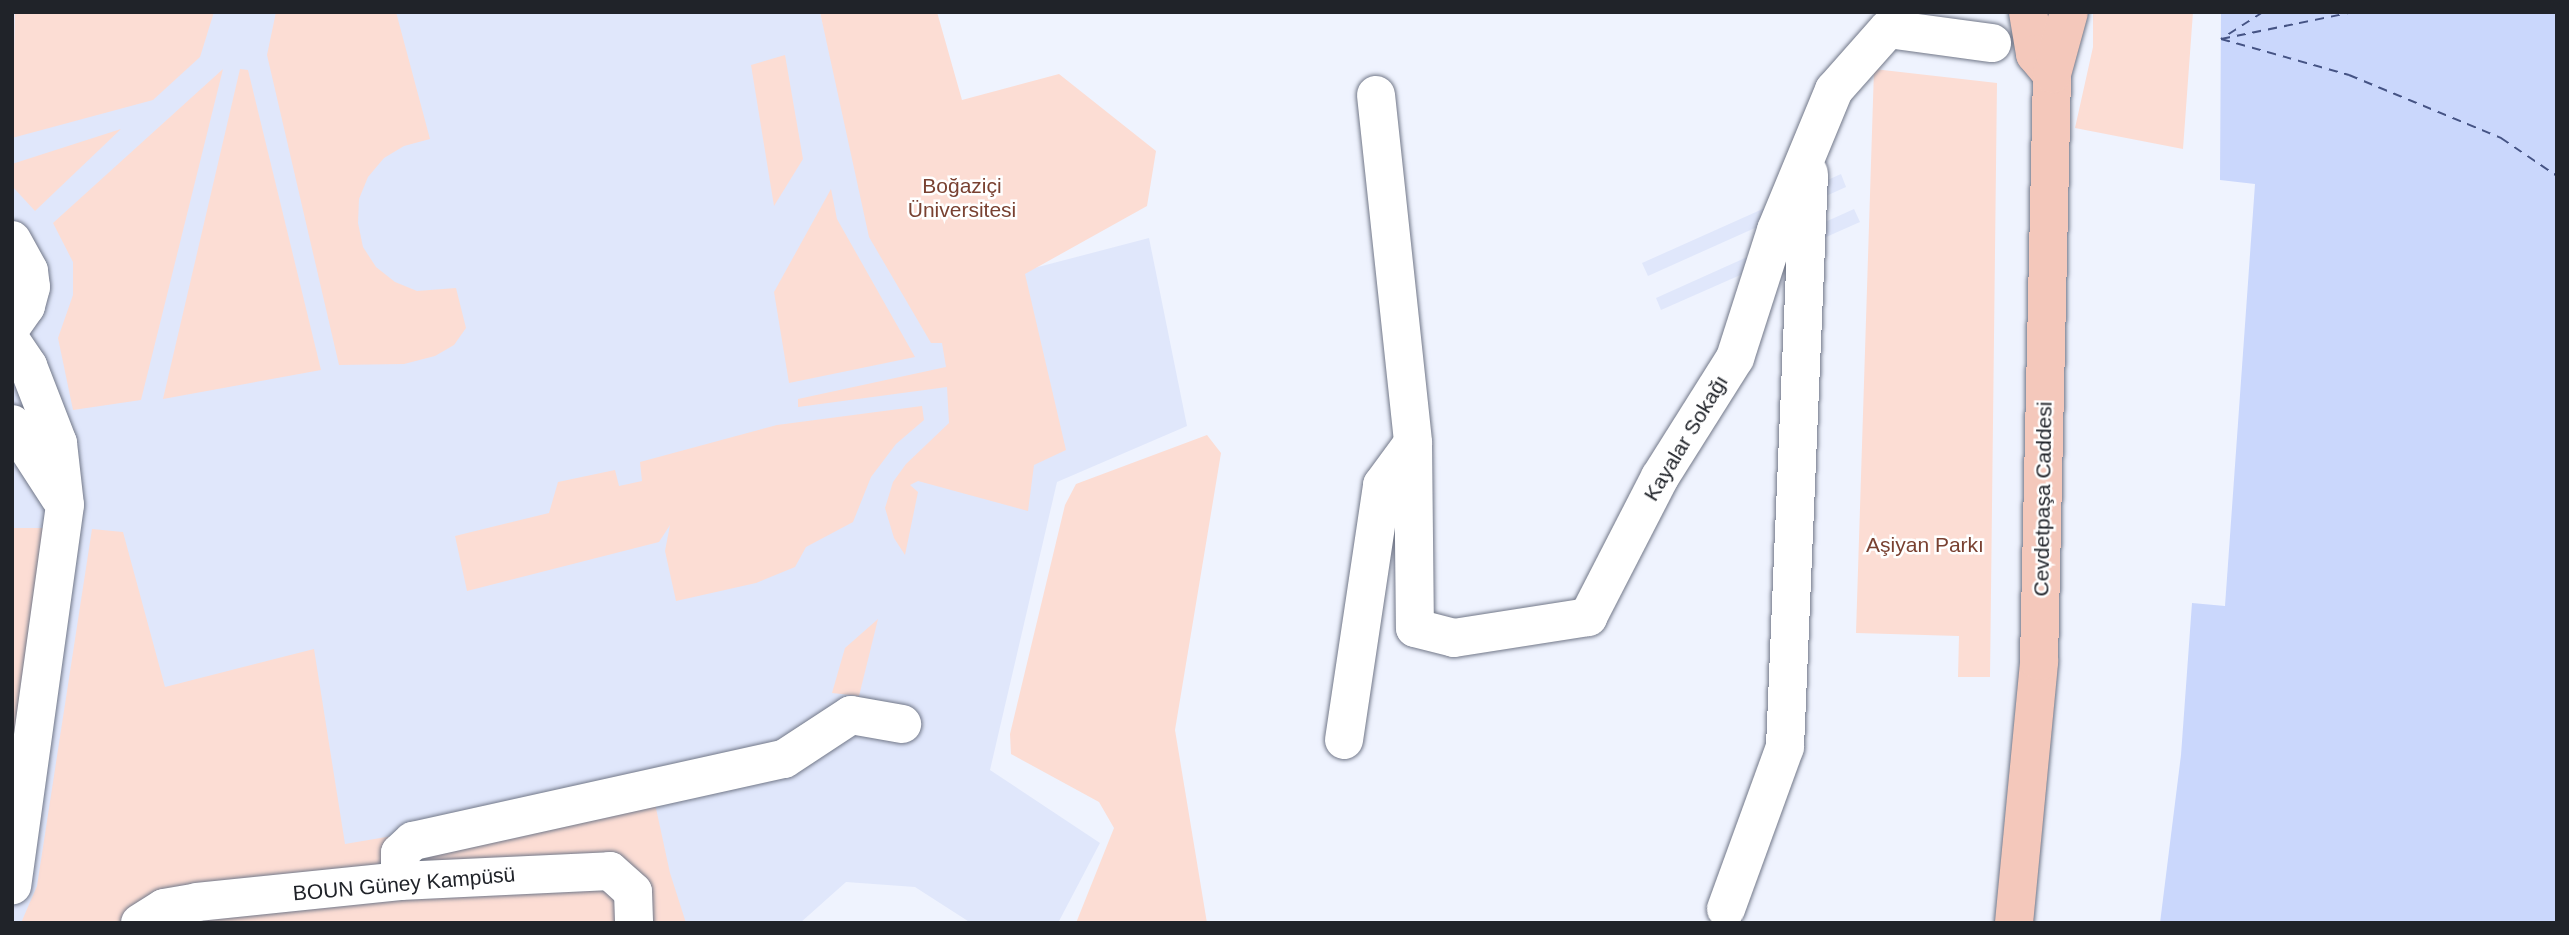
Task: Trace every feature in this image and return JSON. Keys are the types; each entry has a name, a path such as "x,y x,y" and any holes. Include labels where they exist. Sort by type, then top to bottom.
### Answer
{"main road":[{"path":"2028,12 2035,54 2052,74"},
{"name":"Cevdetpaşa Caddesi","path":"2014,923 2039,661 2052,74 2068,12"}],"street":[{"path":"1956,12 1992,43 2052,74"},
{"name":"Kayalar Sokağı","path":"1376,95 1413,443 1415,628 1454,638 1588,617 1660,477 1735,358 1776,230 1834,90 1888,29 1992,43"},
{"path":"1727,909 1785,747 1810,147"},
{"path":"12,240 29,271 31,287 26,306 12,326"},
{"path":"12,342 28,366 58,443 65,505 12,886"},
{"path":"12,424 65,505"},
{"path":"1344,740 1382,485 1413,443"},
{"path":"400,881 400,853 413,841 784,759 851,715 902,724"},
{"name":"BOUN Güney Kampüsü","path":"140,923 164,908 186,904 400,881 610,871 634,892 634,923"}],"shaded area":[{"path":"12,12 820,12 831,56 958,288 1149,238 1187,426 1057,482 990,770 1100,843 1058,923 971,923 915,887 846,882 800,923 12,923"},
{"path":"1841,174 1846,187 1648,276 1642,263"},
{"path":"1854,209 1860,222 1661,310 1656,298"}],"green space":[{"path":"15,12 214,12 200,57 153,100 12,138"},
{"path":"276,12 396,12 430,139 404,146 384,158 368,177 359,199 358,223 363,247 376,267 395,282 417,291 456,288 466,328 454,345 435,356 404,364 339,365 267,55"},
{"name":"Boğaziçi Üniversitesi","path":"820,12 937,12 962,100 1059,74 1156,151 1147,206 1025,274 1066,450 1034,465 1028,511 918,481 910,485 918,492 905,555 894,538 885,508 893,482 906,464 949,423 947,387 798,407 798,399 946,367 942,343 931,343 869,237"},
{"path":"2093,12 2193,12 2183,149 2075,128 2093,47"},
{"path":"785,55 803,159 774,206 751,65"},
{"path":"223,69 141,400 73,410 58,338 73,295 73,262 53,223"},
{"path":"240,69 248,70 321,370 163,399"},
{"name":"Aşiyan Parkı","path":"1874,69 1997,83 1990,677 1958,677 1959,636 1856,633"},
{"path":"121,129 35,211 12,186 12,164"},
{"path":"831,189 837,219 915,357 789,383 774,292"},
{"path":"922,406 924,420 896,444 871,477 853,522 806,547 795,567 756,583 676,601 665,551 670,525 659,542 467,591 455,536 549,513 558,482 615,470 619,486 642,481 640,462 777,425"},
{"path":"1207,435 1221,453 1175,730 1207,923 1076,923 1114,828 1099,802 1011,754 1010,734 1065,505 1076,484"},
{"path":"12,528 54,528 12,769"},
{"path":"92,529 123,532 165,687 314,649 345,844 510,816 654,799 670,873 686,923 21,923 37,886"},
{"path":"878,619 859,696 832,693 845,648"}],"water":[{"path":"2221,12 2557,12 2557,923 2160,923 2181,755 2192,603 2225,606 2255,184 2220,180"}],"ferry route":[{"path":"2263,12 2221,39 2354,12"},
{"path":"2221,39 2349,75 2501,138 2557,176"}]}
